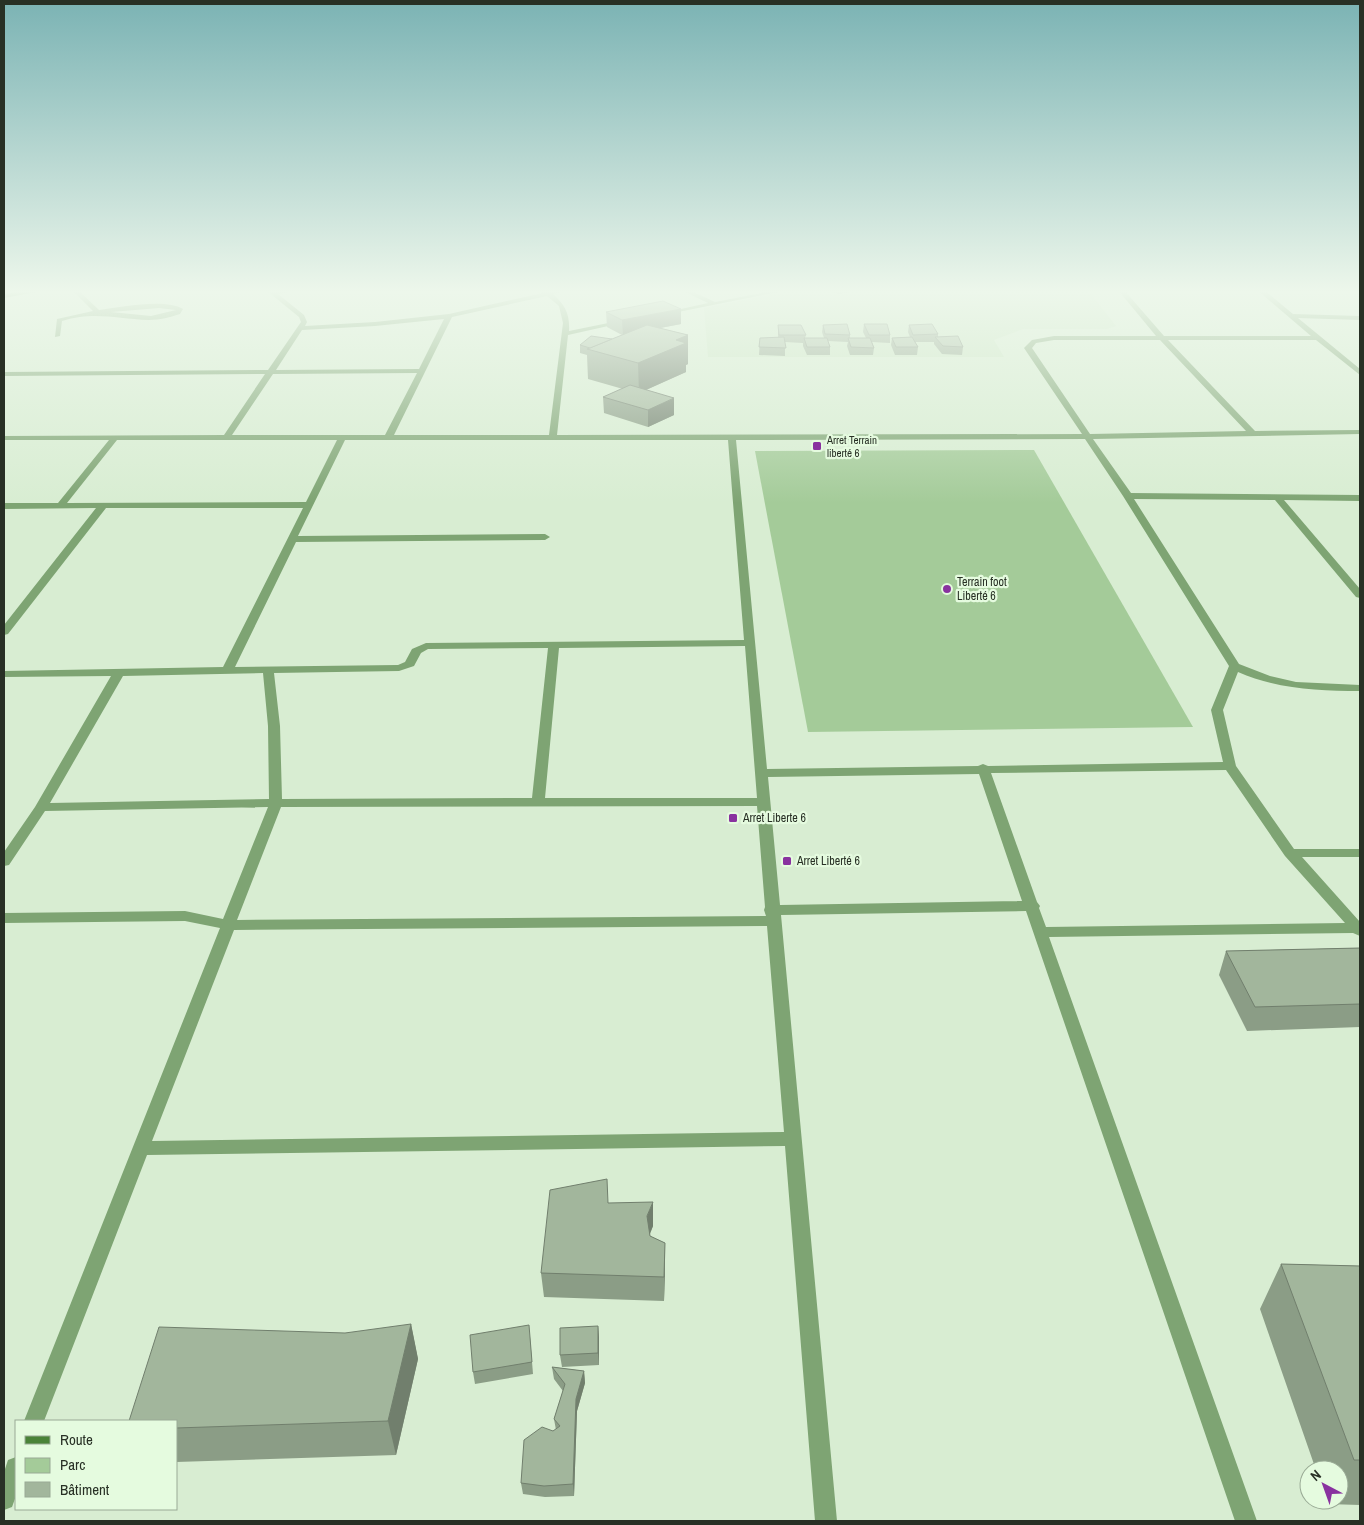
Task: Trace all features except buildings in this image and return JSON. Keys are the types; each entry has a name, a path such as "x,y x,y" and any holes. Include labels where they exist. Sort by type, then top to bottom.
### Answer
{"street":[{"path":"226,438 279,361"},
{"path":"388,438 425,361"},
{"path":"552,438 562,361"},
{"path":"1037,361 1128,496 1235,666 1261,679 1289,686 1360,688"},
{"path":"1184,361 1253,434"},
{"path":"1346,361 1360,373"},
{"path":"4,374 270,374 420,371"},
{"path":"4,438 1048,437 1360,432"},
{"path":"61,506 115,438"},
{"path":"228,670 342,438"},
{"path":"732,438 762,802 794,1139 826,1521"},
{"path":"1128,496 1360,498"},
{"path":"1278,497 1360,594"},
{"path":"4,506 309,505"},
{"path":"4,632 103,506"},
{"path":"293,539 545,537"},
{"path":"4,674 400,668 410,664 416,650 426,646 749,643"},
{"path":"538,801 554,646"},
{"path":"1235,666 1217,710 1230,766 1290,853 1359,929"},
{"path":"34,1420 276,803 274,726 268,670"},
{"path":"4,862 41,807 119,672"},
{"path":"760,773 983,768 1230,766"},
{"path":"983,768 1246,1521"},
{"path":"41,807 538,801 762,802"},
{"path":"1290,853 1360,853"},
{"path":"4,918 185,916 228,926 772,915 1032,906"},
{"path":"1041,932 1359,929"},
{"path":"141,1148 794,1139"},
{"path":"4,1500 15,1471"}],"green space":[{"name":"Terrain foot Liberté 6","path":"1034,450 1193,727 808,732 755,451"}],"place":[{"name":"Arret Terrain liberté 6","path":"817,446"},
{"name":"Terrain foot Liberté 6","path":"947,589"},
{"name":"Arret Liberte 6","path":"733,818"},
{"name":"Arret Liberté 6","path":"787,861"}]}
